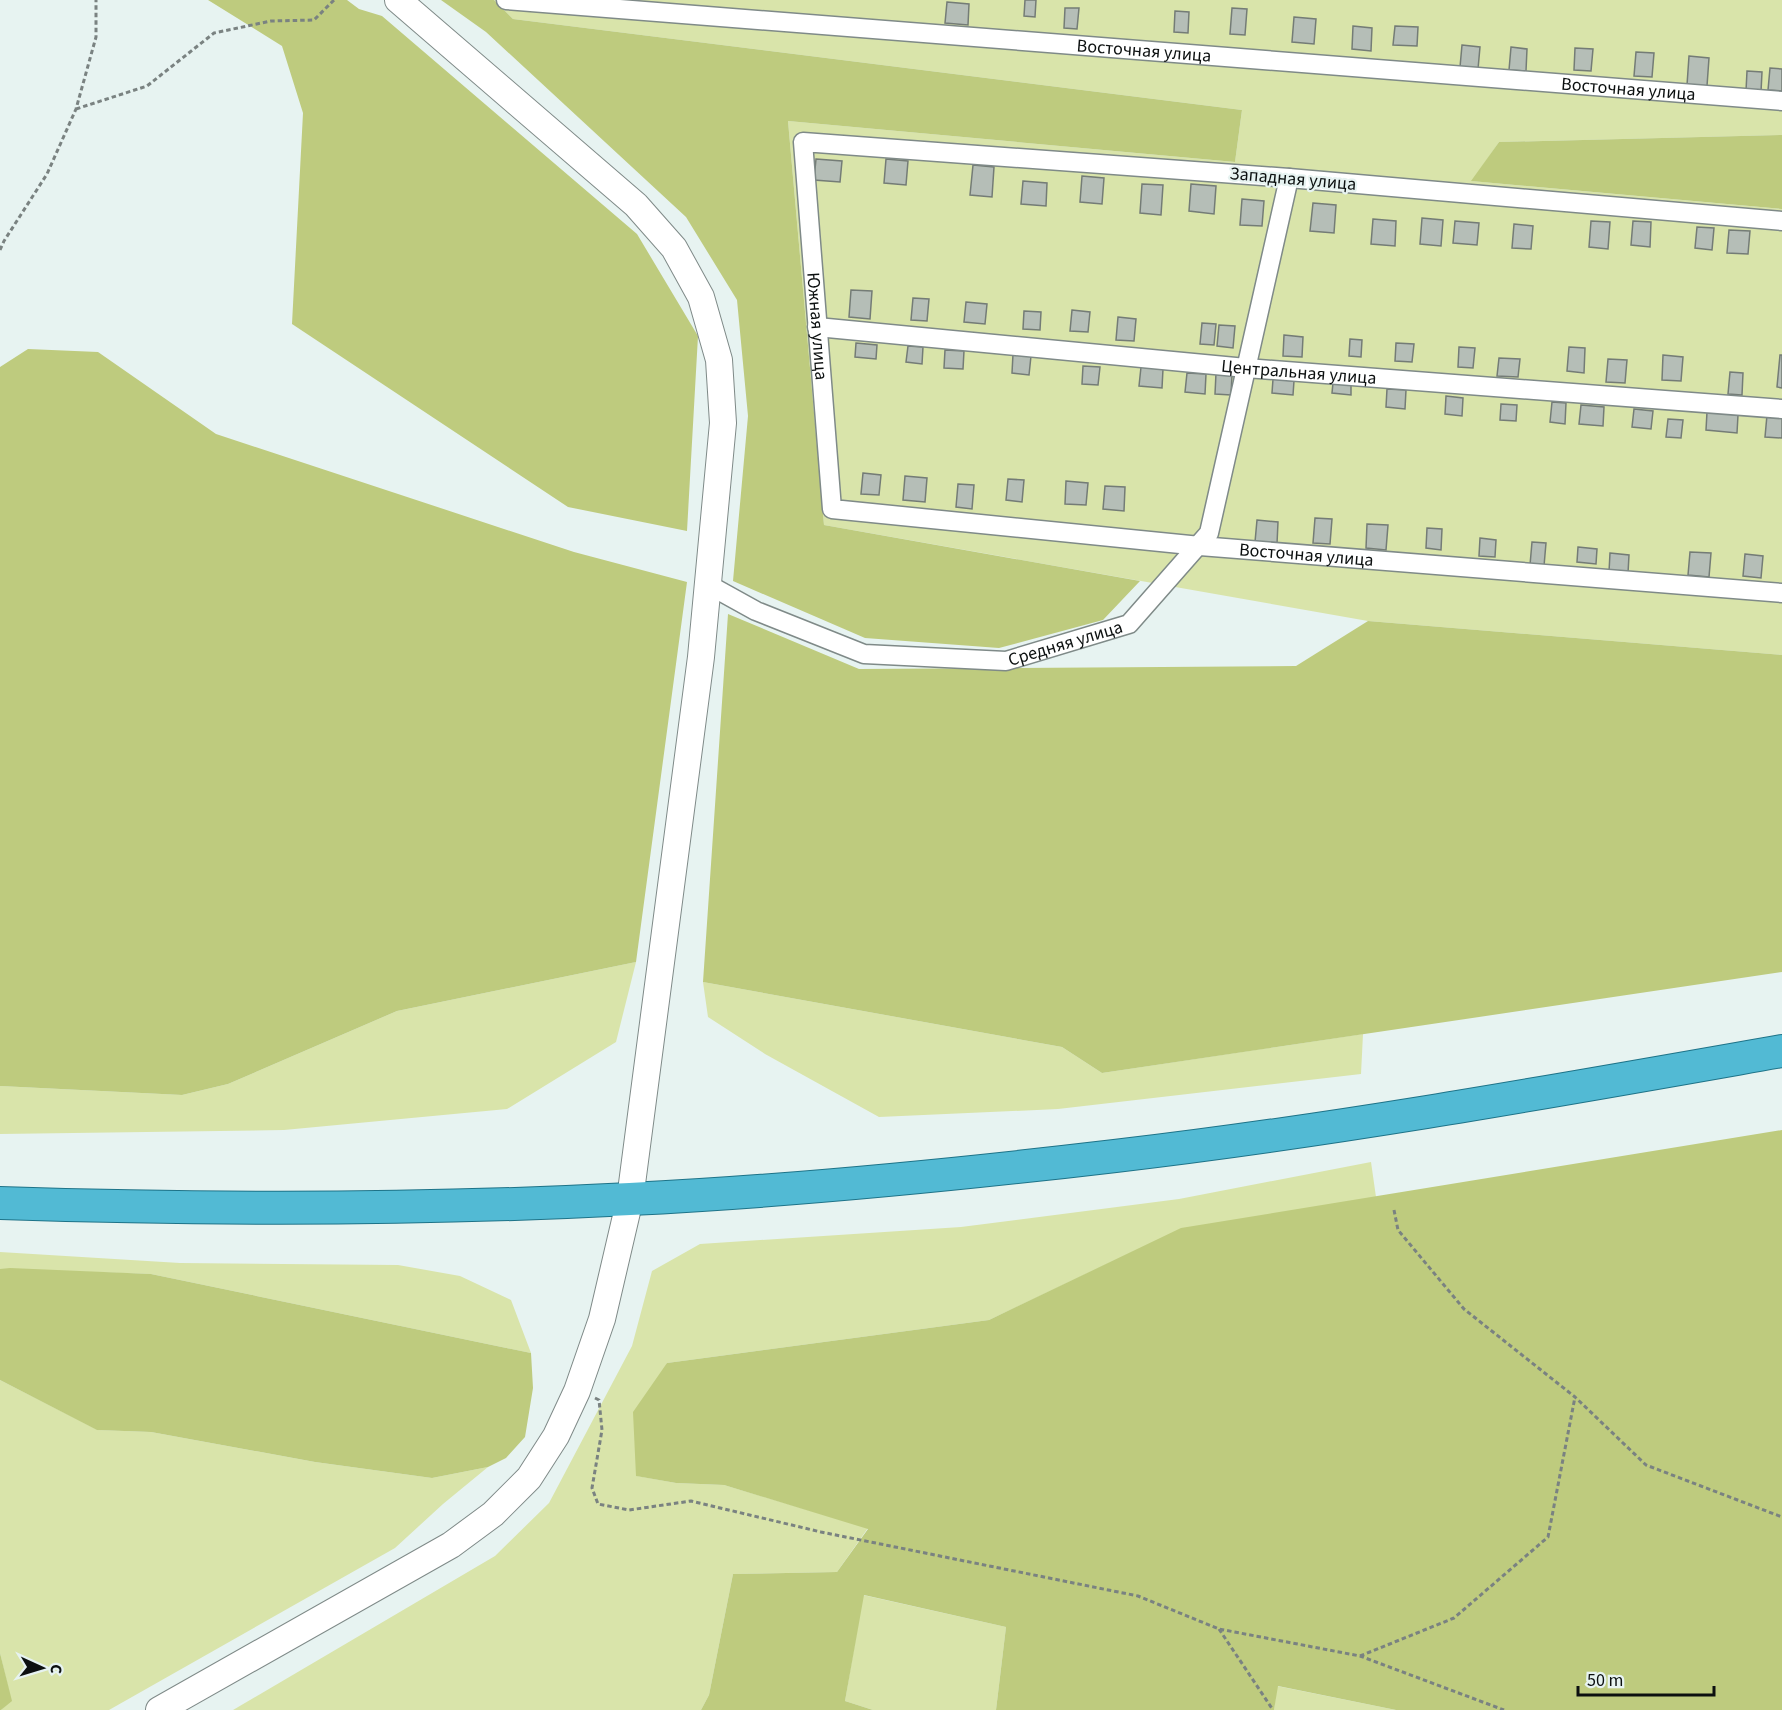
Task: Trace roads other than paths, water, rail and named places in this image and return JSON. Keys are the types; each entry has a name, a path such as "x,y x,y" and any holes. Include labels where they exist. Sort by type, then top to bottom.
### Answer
{"highway":[{"path":"0,1203 124,1207 418,1207 630,1199 819,1186 1185,1147 1453,1108 1782,1051"}],"main road":[{"path":"159,1710 451,1545 493,1514 529,1478 556,1436 577,1391 602,1318 630,1199 709,585 723,423 719,360 701,297 674,248 636,205 398,0"}],"street":[{"name":"Восточная улица","path":"506,0 1782,101"},
{"name":"Западная улица","path":"803,142 1289,178 1782,221"},
{"name":"Южная улица","path":"803,142 832,509"},
{"name":"Средняя улица","path":"709,585 756,611 864,654 1006,661 1129,624 1200,546 1209,533 1289,178"},
{"name":"Центральная улица","path":"817,327 1246,368 1782,409"},
{"name":"Восточная улица","path":"832,509 1200,546 1782,593"}]}
